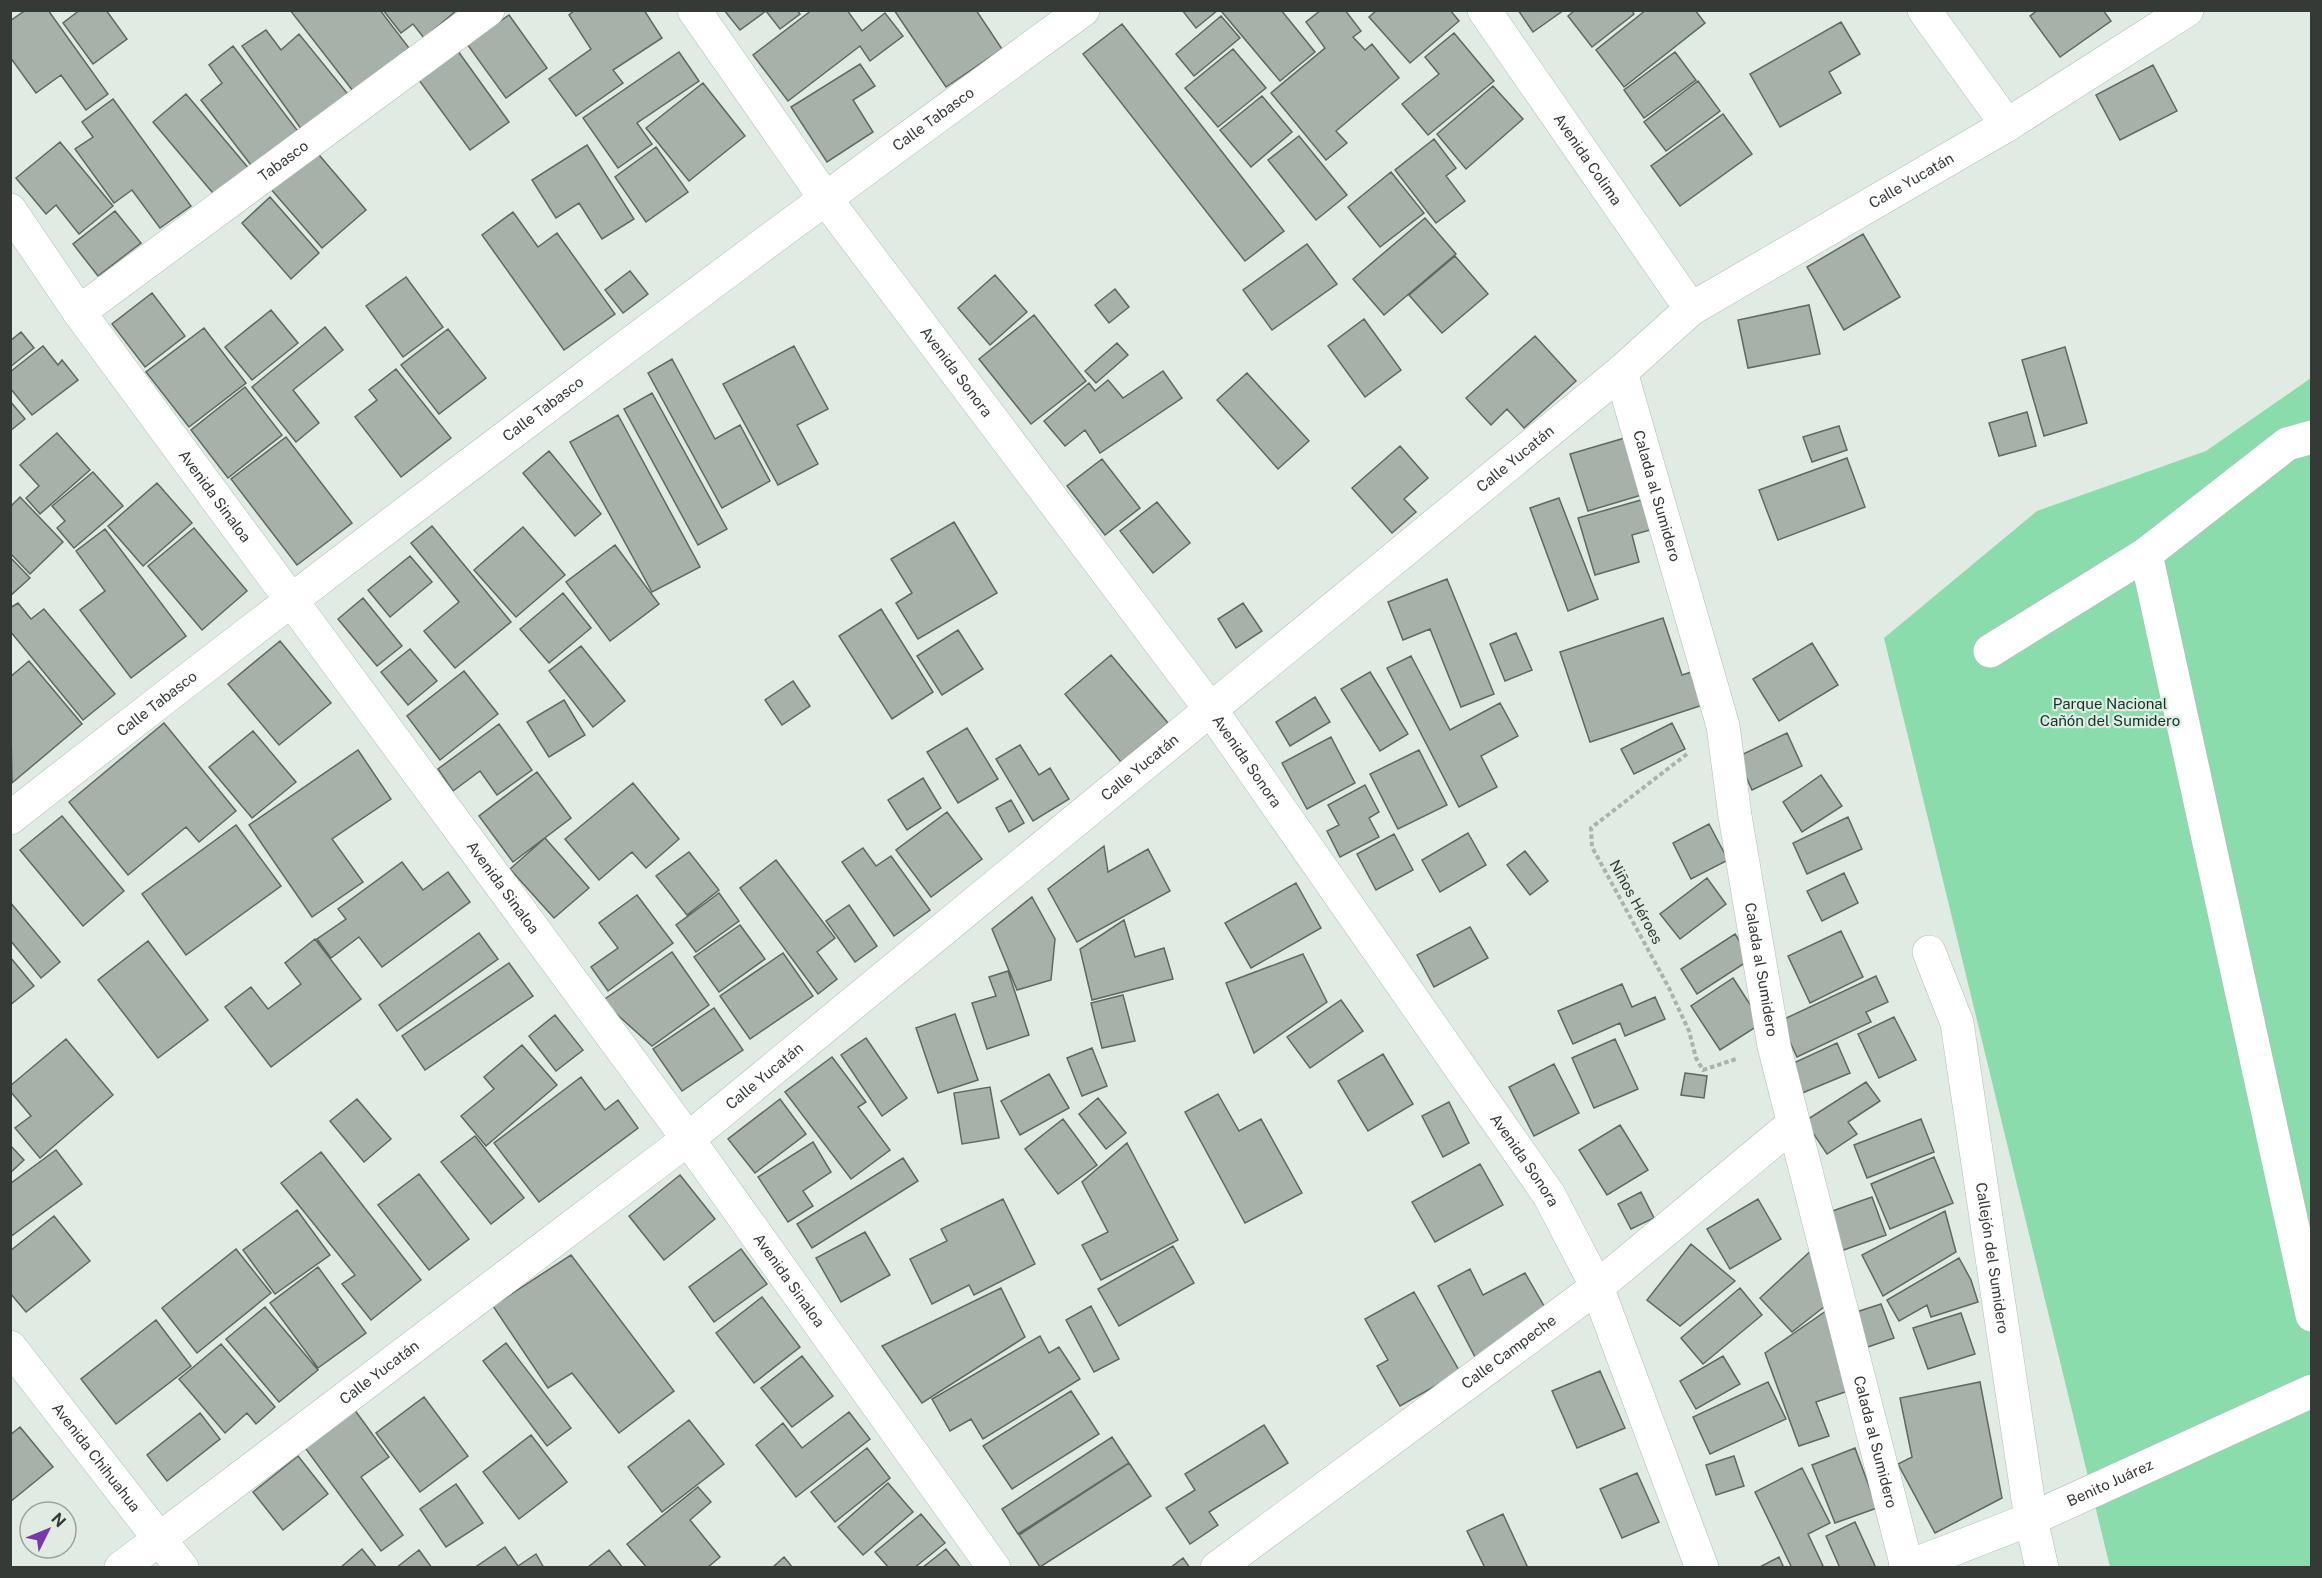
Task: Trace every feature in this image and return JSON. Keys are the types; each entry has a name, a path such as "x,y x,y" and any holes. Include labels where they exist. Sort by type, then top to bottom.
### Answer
{"street":[{"name":"Tabasco","path":"79,312 488,10"},
{"name":"Avenida Sonora","path":"694,10 825,198 1211,710 1549,1195 1597,1287 1702,1568"},
{"name":"Calle Tabasco","path":"10,818 291,598 825,198 1083,10"},
{"name":"Avenida Colima","path":"1484,10 1691,309"},
{"path":"1924,10 2007,125"},
{"name":"Calle Yucatán","path":"121,1568 688,1139 1621,372 1691,309 2007,125 2187,10"},
{"name":"Avenida Sinaloa","path":"10,210 79,312 688,1139 994,1568"},
{"name":"Calada al Sumidero","path":"1621,372 1723,726 1737,828 1774,1046 1792,1125 1906,1567"},
{"path":"1990,651 2146,554 2287,444 2312,437"},
{"path":"2146,554 2312,1315"},
{"name":"Callejón del Sumidero","path":"1929,952 1957,1023 2031,1519 2042,1568"},
{"name":"Calle Campeche","path":"1217,1568 1597,1287 1792,1125"},
{"name":"Avenida Chihuahua","path":"10,1347 182,1568"},
{"name":"Benito Juárez","path":"1906,1567 2031,1519 2312,1391"}],"path":[{"name":"Niños Héroes","path":"1723,726 1591,828 1592,847 1669,988 1689,1031 1696,1058 1703,1070 1774,1046"}],"green space":[{"name":"Parque Nacional Cañón del Sumidero","path":"2311,378 2311,1567 2110,1567 1884,638 2037,511 2206,451"}],"building":[{"path":"26,10 48,10 108,94 86,110 61,75 36,93 10,57 10,21"},
{"path":"80,10 106,10 127,39 93,64 63,23"},
{"path":"290,10 380,10 409,48 353,91"},
{"path":"383,10 457,10 424,38 413,24 401,33"},
{"path":"575,10 644,10 662,38 613,70 623,83 576,116 549,79 591,49 569,15"},
{"path":"724,10 797,10 800,14 780,29 766,11 740,30"},
{"path":"812,10 847,10 862,31 885,13 903,36 870,61 860,46 788,101 753,55"},
{"path":"894,10 976,10 1002,49 946,87"},
{"path":"1182,10 1218,10 1196,28"},
{"path":"1224,10 1281,10 1315,52 1280,81 1222,12"},
{"path":"1321,10 1345,10 1361,31 1353,37 1365,50 1372,44 1399,78 1336,131 1347,143 1326,160 1271,93 1325,48 1306,22"},
{"path":"1377,10 1450,10 1459,21 1410,63 1369,17"},
{"path":"1518,10 1564,10 1533,32"},
{"path":"1575,10 1632,10 1634,14 1592,47 1568,16"},
{"path":"1646,10 1695,10 1705,23 1624,87 1596,50"},
{"path":"2038,10 2103,10 2111,21 2060,57 2030,16"},
{"path":"509,15 547,68 506,98 467,44"},
{"path":"1221,16 1240,38 1194,76 1176,54"},
{"path":"1841,22 1860,54 1829,72 1841,93 1780,127 1750,74"},
{"path":"1122,24 1284,231 1245,261 1083,54"},
{"path":"266,30 281,50 299,34 351,98 304,133 242,46"},
{"path":"1454,33 1494,81 1428,135 1402,104 1439,74 1425,57"},
{"path":"233,46 300,134 254,169 201,100 222,83 209,65"},
{"path":"455,47 509,122 470,150 416,76"},
{"path":"1233,49 1266,88 1218,127 1185,88"},
{"path":"679,52 699,81 637,123 652,144 618,168 583,118"},
{"path":"1675,52 1696,80 1644,118 1624,90"},
{"path":"860,64 875,86 853,100 873,132 827,162 791,107"},
{"path":"2153,65 2177,111 2120,140 2096,95"},
{"path":"1698,81 1720,111 1666,151 1644,122"},
{"path":"703,83 745,136 689,181 646,128"},
{"path":"1493,86 1523,119 1466,169 1437,134"},
{"path":"186,94 250,170 217,198 153,122"},
{"path":"1262,96 1292,132 1251,167 1220,130"},
{"path":"113,99 191,206 160,228 132,190 114,203 75,149 93,137 82,122"},
{"path":"1723,114 1752,154 1680,206 1651,166"},
{"path":"1299,136 1347,195 1316,220 1268,160"},
{"path":"1434,139 1456,168 1446,176 1465,201 1436,223 1395,170"},
{"path":"60,142 113,206 79,234 56,205 46,214 16,178"},
{"path":"587,145 634,219 602,239 579,203 556,218 532,180"},
{"path":"656,147 688,192 646,222 615,177"},
{"path":"314,149 366,210 322,248 270,188"},
{"path":"1391,172 1424,213 1380,247 1348,207"},
{"path":"270,197 319,253 291,279 242,223"},
{"path":"115,211 141,243 98,276 73,244"},
{"path":"513,212 538,247 557,233 615,314 564,350 482,235"},
{"path":"1425,218 1456,254 1384,315 1353,279"},
{"path":"1863,234 1900,297 1844,330 1807,267"},
{"path":"1307,244 1337,284 1272,330 1243,290"},
{"path":"1455,256 1488,294 1442,333 1409,295"},
{"path":"630,271 648,294 623,313 605,290"},
{"path":"995,275 1027,312 990,345 958,308"},
{"path":"406,277 443,327 403,357 366,306"},
{"path":"1115,289 1129,307 1109,323 1095,305"},
{"path":"152,293 185,336 145,367 112,324"},
{"path":"1809,305 1820,354 1748,368 1738,320"},
{"path":"271,310 298,343 252,380 225,347"},
{"path":"1034,315 1086,381 1031,424 979,359"},
{"path":"1364,319 1401,370 1365,397 1328,346"},
{"path":"325,327 343,350 293,390 319,423 296,442 252,387"},
{"path":"204,328 246,383 189,427 146,372"},
{"path":"448,329 486,378 439,414 401,365"},
{"path":"21,332 34,348 10,367 10,341"},
{"path":"1535,336 1576,381 1524,428 1507,409 1491,425 1466,398"},
{"path":"1117,343 1128,355 1096,383 1085,371"},
{"path":"43,346 58,365 62,360 78,380 32,415 10,388 10,372"},
{"path":"794,346 828,409 797,425 818,464 778,485 723,384"},
{"path":"2065,347 2087,423 2044,436 2022,360"},
{"path":"672,359 715,439 740,425 770,481 722,508 648,373"},
{"path":"396,369 451,438 401,477 355,417 377,400 369,390"},
{"path":"1163,371 1182,398 1100,453 1085,430 1065,446 1044,421 1089,383 1095,391 1108,380 1123,398"},
{"path":"1247,373 1309,441 1278,469 1217,400"},
{"path":"245,387 282,435 228,478 191,430"},
{"path":"652,393 727,529 698,545 624,409"},
{"path":"10,401 25,419 10,431"},
{"path":"2027,412 2036,446 1999,456 1989,423"},
{"path":"618,415 700,567 652,592 570,442"},
{"path":"1839,426 1847,450 1812,462 1803,437"},
{"path":"57,433 90,470 40,514 26,498 39,486 20,465"},
{"path":"286,437 352,523 297,565 231,479"},
{"path":"1628,437 1645,494 1588,511 1570,454"},
{"path":"1400,446 1428,478 1404,499 1416,512 1392,533 1352,488"},
{"path":"549,451 601,514 575,536 523,473"},
{"path":"1847,458 1865,507 1778,540 1759,490"},
{"path":"1102,459 1140,508 1105,535 1067,486"},
{"path":"93,472 123,506 74,548 57,528 65,521 52,506"},
{"path":"157,483 192,523 143,566 108,526"},
{"path":"20,497 63,542 30,574 10,553 10,507"},
{"path":"1559,498 1598,599 1568,611 1530,508"},
{"path":"1641,500 1650,530 1632,535 1639,562 1595,575 1578,518"},
{"path":"1157,502 1190,543 1153,573 1120,531"},
{"path":"954,522 997,593 918,639 896,603 912,593 891,559"},
{"path":"432,526 511,622 455,668 424,631 459,602 411,543"},
{"path":"523,527 565,575 516,617 474,570"},
{"path":"194,528 247,591 202,630 148,566"},
{"path":"105,529 186,636 131,678 80,610 105,591 76,551"},
{"path":"615,545 659,604 610,641 566,582"},
{"path":"410,556 432,582 390,617 368,590"},
{"path":"10,557 30,578 10,596"},
{"path":"1447,579 1494,694 1461,707 1430,629 1403,640 1388,602"},
{"path":"563,593 591,628 549,663 520,629"},
{"path":"363,598 402,646 377,666 338,619"},
{"path":"18,603 31,619 44,609 115,694 83,720 10,631 10,608"},
{"path":"1243,603 1262,631 1236,648 1218,619"},
{"path":"881,609 933,692 892,719 839,636"},
{"path":"1663,618 1682,675 1698,670 1709,703 1590,742 1560,652"},
{"path":"958,630 983,669 942,695 917,656"},
{"path":"1516,633 1532,670 1505,681 1490,644"},
{"path":"280,641 331,703 279,745 228,684"},
{"path":"1812,643 1838,685 1779,721 1753,679"},
{"path":"581,646 625,701 593,727 549,671"},
{"path":"410,649 437,681 408,705 381,672"},
{"path":"1111,655 1168,723 1121,762 1065,694"},
{"path":"1411,656 1450,730 1500,703 1518,736 1481,756 1497,787 1459,807 1387,668"},
{"path":"29,661 82,724 12,783 10,677"},
{"path":"464,671 498,714 440,760 407,716"},
{"path":"1370,672 1408,734 1380,751 1341,689"},
{"path":"793,681 810,706 782,725 765,700"},
{"path":"1315,697 1330,722 1290,746 1276,722"},
{"path":"564,700 585,735 549,757 527,722"},
{"path":"164,723 236,811 199,842 186,827 128,875 69,802"},
{"path":"1672,723 1685,749 1634,774 1621,749"},
{"path":"499,724 532,770 497,795 480,771 453,791 438,769"},
{"path":"967,728 998,779 958,803 927,752"},
{"path":"253,731 296,782 252,818 209,767"},
{"path":"1787,733 1802,766 1752,790 1737,757"},
{"path":"1331,737 1355,783 1307,809 1282,763"},
{"path":"1020,745 1039,775 1050,768 1069,799 1033,821 996,759"},
{"path":"358,750 391,799 332,839 363,882 312,917 249,825"},
{"path":"1419,750 1447,805 1398,829 1370,774"},
{"path":"537,772 571,818 513,862 479,816"},
{"path":"1821,775 1842,806 1802,832 1783,802"},
{"path":"923,778 941,808 907,830 888,800"},
{"path":"633,783 679,839 646,868 632,852 599,880 565,839"},
{"path":"1365,785 1379,812 1369,818 1379,837 1340,857 1327,831 1339,825 1328,805"},
{"path":"1011,800 1024,823 1009,832 996,808"},
{"path":"947,812 982,859 931,897 896,850"},
{"path":"62,816 124,891 83,926 20,850"},
{"path":"1848,817 1862,849 1807,874 1793,843"},
{"path":"1709,824 1728,860 1691,879 1673,843"},
{"path":"236,825 281,886 186,955 142,894"},
{"path":"1468,833 1486,865 1440,892 1422,860"},
{"path":"1394,834 1413,870 1376,890 1357,854"},
{"path":"545,838 589,888 554,918 510,869"},
{"path":"1104,846 1108,872 1148,849 1170,891 1077,942 1048,889"},
{"path":"863,848 876,866 891,856 930,910 894,936 842,862"},
{"path":"1525,851 1548,881 1530,895 1507,865"},
{"path":"689,852 719,890 687,915 656,876"},
{"path":"776,860 835,938 817,952 837,979 818,994 740,888"},
{"path":"402,862 423,890 448,872 470,902 382,967 359,937 331,958 317,939 346,919 338,909"},
{"path":"1844,873 1858,903 1822,921 1807,891"},
{"path":"1707,878 1726,904 1680,939 1660,914"},
{"path":"1296,883 1321,928 1251,968 1225,923"},
{"path":"719,893 739,921 696,952 676,925"},
{"path":"637,895 673,943 608,991 591,967 618,948 599,923"},
{"path":"1032,897 1055,939 1051,980 1017,990 992,929"},
{"path":"10,902 60,962 41,978 10,940"},
{"path":"849,905 877,946 855,962 826,921"},
{"path":"1124,920 1135,957 1164,948 1173,979 1092,1000 1080,949"},
{"path":"740,925 765,959 719,992 694,957"},
{"path":"1470,927 1488,958 1434,987 1417,955"},
{"path":"1841,931 1863,977 1810,1003 1788,956"},
{"path":"479,933 498,959 397,1031 379,1005"},
{"path":"1735,934 1751,959 1697,994 1681,969"},
{"path":"315,939 361,999 271,1067 225,1007 251,987 268,1009 301,984 285,963"},
{"path":"148,941 208,1020 158,1058 98,980"},
{"path":"672,952 709,1005 652,1046 602,1001"},
{"path":"783,953 813,996 750,1039 720,996"},
{"path":"1303,954 1327,1002 1254,1053 1226,983"},
{"path":"10,957 34,986 10,1005"},
{"path":"509,963 533,996 425,1070 402,1036"},
{"path":"1008,971 1029,1035 987,1049 972,1003 996,996 989,977"},
{"path":"1876,976 1888,1002 1866,1012 1871,1022 1797,1057 1780,1021"},
{"path":"1733,978 1762,1023 1720,1050 1691,1006"},
{"path":"1622,984 1632,1007 1655,997 1665,1019 1625,1036 1620,1023 1573,1044 1558,1011"},
{"path":"1123,995 1135,1041 1102,1048 1091,1003"},
{"path":"1341,1000 1363,1031 1310,1068 1287,1037"},
{"path":"714,1008 743,1050 682,1091 653,1049"},
{"path":"955,1014 978,1080 938,1093 916,1028"},
{"path":"555,1015 583,1050 556,1071 529,1036"},
{"path":"1894,1017 1916,1060 1879,1078 1858,1034"},
{"path":"866,1038 907,1098 882,1116 841,1055"},
{"path":"66,1039 113,1095 40,1158 15,1128 31,1116 10,1091 10,1086"},
{"path":"1615,1039 1638,1089 1594,1108 1572,1058"},
{"path":"1837,1043 1850,1073 1800,1094 1787,1066"},
{"path":"522,1045 557,1085 486,1146 461,1116 494,1089 484,1077"},
{"path":"1092,1048 1107,1086 1082,1096 1067,1058"},
{"path":"1383,1054 1413,1104 1368,1131 1338,1081"},
{"path":"832,1057 866,1102 858,1107 890,1150 851,1179 785,1092"},
{"path":"1554,1064 1579,1113 1534,1136 1509,1087"},
{"path":"1685,1073 1707,1076 1704,1098 1681,1095"},
{"path":"1049,1074 1069,1108 1020,1135 1001,1101"},
{"path":"581,1077 605,1110 618,1100 638,1128 539,1202 494,1143"},
{"path":"1866,1082 1880,1101 1848,1122 1857,1134 1827,1154 1805,1121"},
{"path":"990,1087 999,1138 962,1144 954,1093"},
{"path":"1218,1094 1239,1131 1261,1119 1302,1193 1245,1223 1185,1112"},
{"path":"1098,1098 1126,1133 1106,1149 1079,1114"},
{"path":"357,1099 391,1139 364,1162 330,1121"},
{"path":"780,1099 806,1134 755,1173 728,1139"},
{"path":"1449,1102 1469,1143 1443,1157 1422,1116"},
{"path":"1063,1119 1097,1165 1058,1194 1025,1149"},
{"path":"1921,1119 1934,1152 1867,1178 1854,1145"},
{"path":"1620,1125 1648,1170 1607,1195 1579,1150"},
{"path":"475,1136 524,1198 491,1224 441,1162"},
{"path":"813,1142 831,1172 803,1191 813,1206 788,1222 758,1177"},
{"path":"1127,1143 1178,1240 1101,1280 1082,1245 1108,1232 1082,1182"},
{"path":"10,1145 24,1160 10,1173"},
{"path":"56,1150 82,1184 10,1237 10,1184"},
{"path":"321,1152 421,1280 371,1320 342,1284 355,1275 281,1183"},
{"path":"1934,1157 1953,1203 1890,1229 1871,1184"},
{"path":"903,1158 918,1181 812,1248 797,1224"},
{"path":"1480,1164 1503,1205 1435,1242 1412,1202"},
{"path":"419,1174 469,1239 429,1270 378,1205"},
{"path":"680,1175 715,1219 664,1260 629,1216"},
{"path":"1641,1192 1654,1218 1631,1229 1618,1204"},
{"path":"1872,1197 1886,1235 1838,1252 1824,1214"},
{"path":"1003,1199 1035,1264 974,1295 969,1285 932,1304 910,1259 947,1241 941,1229"},
{"path":"1758,1199 1781,1239 1730,1269 1707,1229"},
{"path":"297,1210 330,1255 275,1294 243,1250"},
{"path":"1945,1211 1956,1252 1883,1296 1862,1255"},
{"path":"54,1216 90,1261 26,1312 10,1293 10,1251"},
{"path":"865,1232 890,1275 841,1302 816,1258"},
{"path":"1691,1244 1735,1281 1680,1326 1647,1300"},
{"path":"1173,1246 1194,1283 1119,1326 1098,1289"},
{"path":"1816,1246 1834,1299 1792,1332 1760,1298"},
{"path":"236,1249 271,1293 197,1353 162,1308"},
{"path":"741,1249 767,1284 714,1322 689,1287"},
{"path":"571,1255 674,1391 619,1433 572,1373 548,1388 493,1306"},
{"path":"1959,1258 1971,1280 1978,1302 1931,1317 1927,1305 1899,1321 1887,1300"},
{"path":"318,1267 366,1333 318,1368 270,1303"},
{"path":"1470,1269 1483,1295 1525,1273 1548,1313 1475,1357 1438,1286"},
{"path":"1001,1288 1025,1337 922,1403 882,1346"},
{"path":"1740,1288 1762,1315 1703,1364 1681,1338"},
{"path":"1414,1292 1460,1372 1400,1406 1377,1366 1388,1360 1365,1319"},
{"path":"762,1297 800,1347 754,1383 716,1333"},
{"path":"1881,1304 1894,1338 1859,1350 1847,1315"},
{"path":"1091,1306 1119,1359 1094,1372 1066,1320"},
{"path":"265,1307 318,1370 279,1402 226,1339"},
{"path":"1829,1309 1851,1390 1816,1402 1829,1436 1799,1446 1765,1353"},
{"path":"1961,1313 1975,1354 1928,1369 1913,1328"},
{"path":"156,1320 191,1366 116,1424 81,1379"},
{"path":"1040,1336 1049,1353 1059,1347 1080,1379 983,1439 971,1419 950,1431 932,1399"},
{"path":"506,1343 571,1428 547,1446 483,1361"},
{"path":"221,1344 275,1407 256,1424 247,1413 225,1433 179,1379"},
{"path":"802,1356 833,1396 792,1427 761,1388"},
{"path":"1723,1356 1740,1384 1696,1409 1680,1381"},
{"path":"1600,1371 1625,1428 1577,1448 1552,1391"},
{"path":"1768,1382 1786,1419 1710,1454 1693,1417"},
{"path":"1980,1382 2002,1498 1935,1533 1898,1464 1912,1457 1900,1398"},
{"path":"1071,1391 1099,1434 1012,1489 983,1446"},
{"path":"424,1397 468,1456 420,1492 376,1433"},
{"path":"354,1409 389,1457 361,1477 403,1535 381,1551 303,1445"},
{"path":"849,1412 870,1439 796,1497 756,1445 783,1423 802,1448"},
{"path":"200,1413 220,1439 167,1481 147,1455"},
{"path":"689,1420 724,1464 662,1512 628,1467"},
{"path":"1264,1425 1288,1463 1209,1512 1218,1525 1190,1544 1166,1508 1195,1490 1185,1474"},
{"path":"20,1427 53,1467 10,1502 10,1435"},
{"path":"531,1435 567,1482 519,1519 483,1472"},
{"path":"1112,1437 1129,1463 1018,1534 1002,1509"},
{"path":"867,1448 890,1478 835,1522 811,1492"},
{"path":"1855,1448 1877,1508 1835,1523 1812,1465"},
{"path":"298,1456 328,1494 283,1530 253,1492"},
{"path":"1734,1456 1744,1486 1716,1495 1706,1465"},
{"path":"1129,1463 1151,1496 1040,1567 1019,1535"},
{"path":"1802,1468 1830,1523 1808,1534 1824,1568 1792,1568 1755,1492"},
{"path":"1637,1473 1659,1522 1622,1538 1600,1489"},
{"path":"888,1483 913,1512 863,1555 838,1527"},
{"path":"456,1484 483,1523 446,1547 420,1509"},
{"path":"698,1487 711,1502 690,1520 720,1557 707,1568 647,1568 627,1544"},
{"path":"921,1514 945,1543 914,1568 889,1568 875,1552"},
{"path":"1503,1514 1528,1568 1485,1568 1467,1531"},
{"path":"1855,1522 1876,1568 1840,1568 1826,1536"},
{"path":"505,1547 518,1566 536,1554 544,1568 474,1568"},
{"path":"362,1549 377,1568 340,1568"},
{"path":"946,1549 961,1568 922,1568"},
{"path":"419,1550 432,1568 396,1568"},
{"path":"609,1550 623,1568 587,1568"},
{"path":"784,1557 793,1568 772,1568"},
{"path":"1779,1557 1784,1568 1758,1568"},
{"path":"1183,1558 1190,1568 1170,1568"}]}
